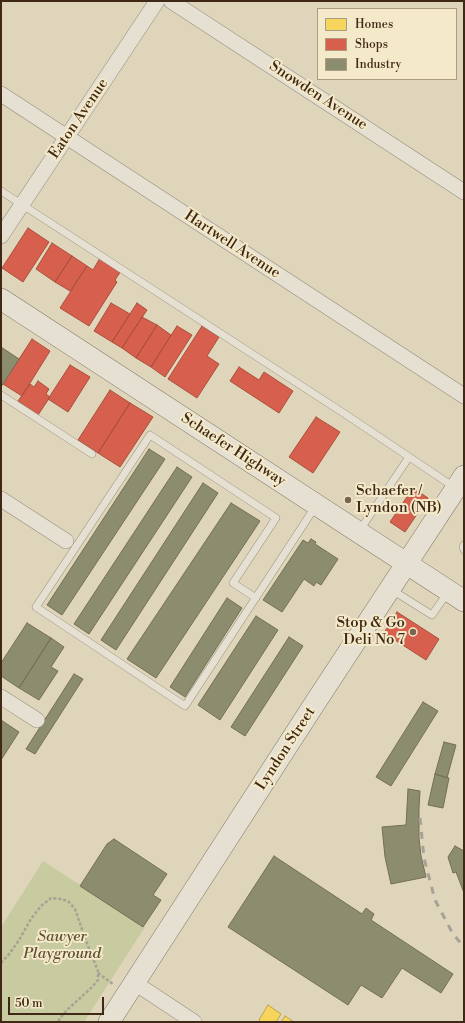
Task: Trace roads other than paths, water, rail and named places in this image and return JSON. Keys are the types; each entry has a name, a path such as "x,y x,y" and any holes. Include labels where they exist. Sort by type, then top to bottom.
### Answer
{"street":[{"name":"Eaton Avenue","path":"1,236 157,1"},
{"name":"Snowden Avenue","path":"171,1 464,192"},
{"name":"Hartwell Avenue","path":"1,94 464,396"},
{"name":"Schaefer Highway","path":"1,299 456,596"},
{"name":"Lyndon Street","path":"109,1022 460,482"},
{"path":"1,499 66,541"},
{"path":"1,697 37,720"},
{"path":"135,983 194,1022"}],"lane":[{"path":"1,191 409,457 460,482"},
{"path":"1,395 92,454"},
{"path":"256,598 233,583 276,518 150,435 36,607 185,706 256,598 316,505"},
{"path":"358,532 409,457"},
{"path":"464,545 462,547 464,550"},
{"path":"390,589 432,615 456,596"}],"railway":[{"path":"420,818 424,858 435,900 453,934 464,947"}],"place":[{"name":"Schaefer / Lyndon (NB)","path":"348,500"},
{"name":"Stop & Go Deli No 7","path":"413,632"}],"park label":[{"name":"Sawyer Playground","path":"62,946"}]}
